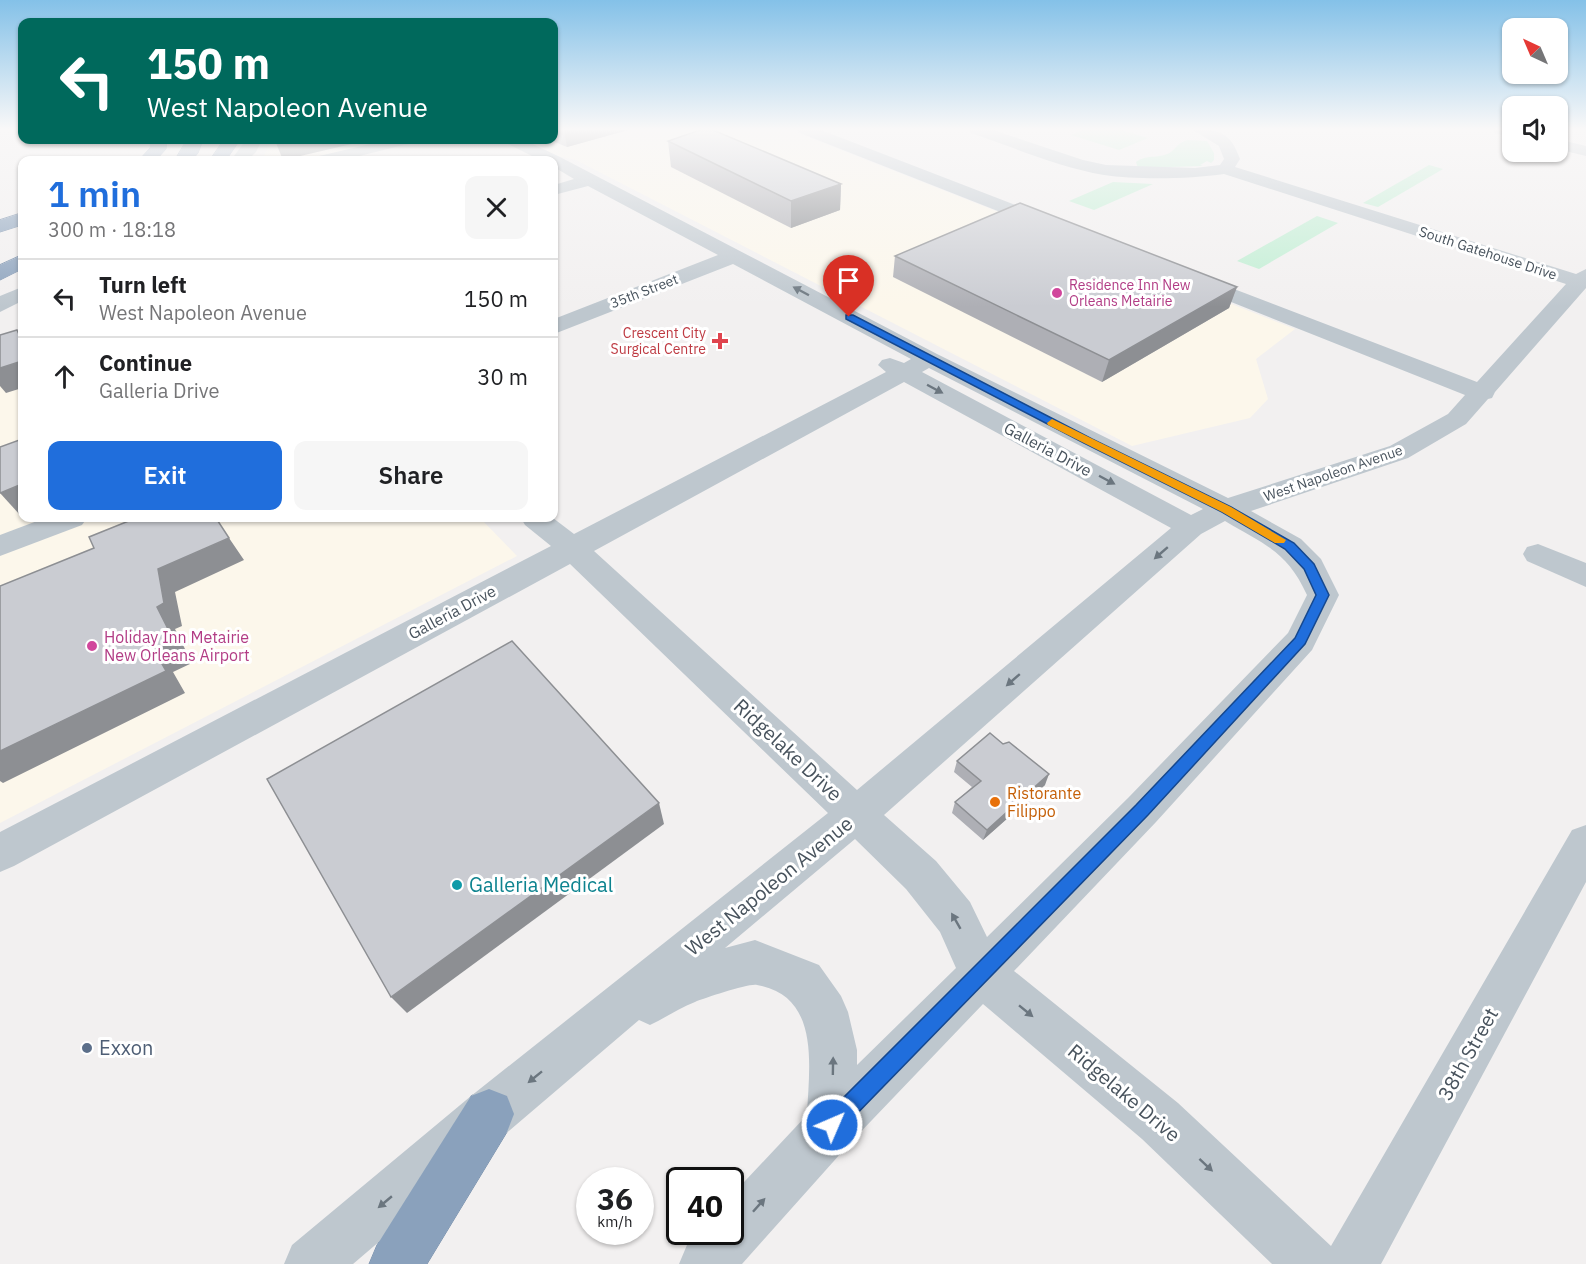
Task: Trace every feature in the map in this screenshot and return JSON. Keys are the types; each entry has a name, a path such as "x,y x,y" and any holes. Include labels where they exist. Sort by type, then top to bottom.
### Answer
{"highway":[{"path":"0,226 18,220"},
{"path":"0,274 18,263"},
{"path":"0,284 18,274"},
{"path":"396,1264 489,1114"}],"street":[{"name":"Galleria Drive","path":"578,189 723,260 916,365 1209,518"},
{"path":"958,189 1068,232"},
{"name":"South Gatehouse Drive","path":"1290,189 1582,278"},
{"name":"Galleria Drive","path":"723,260 863,349 916,365 1209,518"},
{"name":"35th Street","path":"558,325 723,260"},
{"path":"1177,274 1483,393"},
{"name":"West Napoleon Avenue","path":"312,1264 489,1114 857,814 1209,518 1399,452 1457,420 1582,278"},
{"path":"0,305 18,295"},
{"name":"Galleria Drive","path":"0,853 916,365"},
{"path":"706,1264 832,1125 1142,810 1300,641 1323,595 1310,567 1290,546 1209,518"},
{"path":"0,546 62,522"},
{"name":"Ridgelake Drive","path":"540,522 572,548 921,875 955,917 981,974 1160,1121 1311,1264"},
{"path":"1538,554 1586,576"},
{"name":"38th Street","path":"1351,1264 1586,843"},
{"path":"572,1047 683,983 755,962 803,981 825,1012 833,1050 832,1125"}],"shaded area":[{"path":"632,189 940,189 1295,329 1256,359 1268,399 1250,418 1132,446"},
{"path":"18,355 18,522 484,522 517,556 0,823 0,361"}],"green space":[{"path":"1097,189 1142,189 1094,210 1069,201"},
{"path":"1387,189 1409,189 1378,207 1363,203"},
{"path":"1317,216 1338,223 1259,269 1237,261"}],"building":[{"path":"766,189 826,189 791,201"},
{"name":"Residence Inn New Orleans Metairie","path":"1020,203 1237,287 1109,360 895,256"},
{"path":"17,330 18,332 18,362 0,368 0,335"},
{"path":"18,440 18,486 0,493 0,447"},
{"name":"Holiday Inn Metairie New Orleans Airport","path":"126,522 219,522 229,538 158,569 164,603 157,607 174,641 154,650 166,671 0,751 0,586 94,548 89,537"},
{"name":"Galleria Medical","path":"512,641 659,803 391,997 267,779"},
{"name":"Ristorante Filippo","path":"990,733 1003,744 1009,742 1049,774 987,830 955,802 981,781 957,761"}],"slow traffic":[{"path":"1052,423 1226,509 1279,540"}],"place":[{"name":"Residence Inn New Orleans Metairie","path":"1057,293"},
{"name":"Crescent City Surgical Centre","path":"720,341"},
{"name":"Holiday Inn Metairie New Orleans Airport","path":"92,646"},
{"name":"Ristorante Filippo","path":"995,802"},
{"name":"Galleria Medical","path":"457,885"},
{"name":"Exxon","path":"87,1048"}],"route":[{"path":"832,1125 1142,810 1300,641 1323,595 1310,567 1290,546 1226,509 1088,441 849,317"}]}
